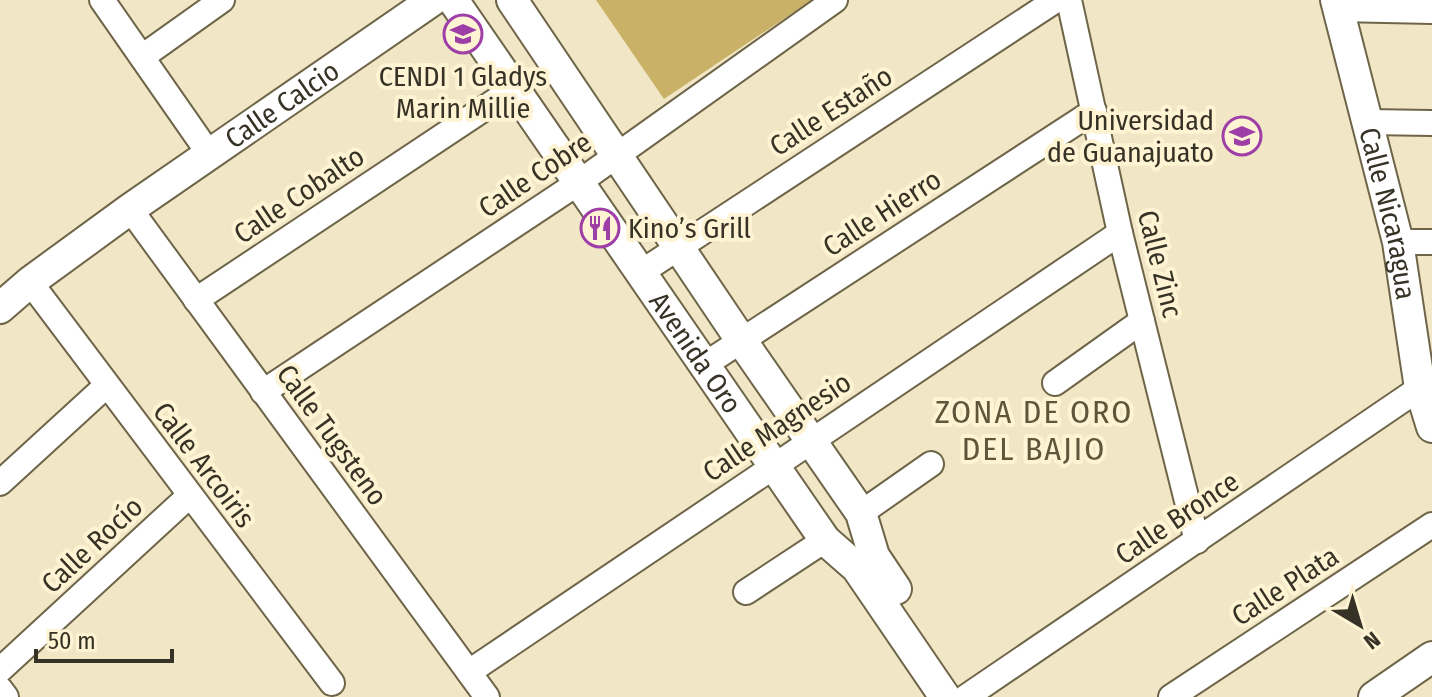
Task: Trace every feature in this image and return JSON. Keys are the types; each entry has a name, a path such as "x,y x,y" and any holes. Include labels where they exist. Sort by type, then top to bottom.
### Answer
{"main road":[{"name":"Calle Calcio","path":"0,308 30,282 130,209 433,0"},
{"name":"Avenida Oro","path":"453,0 825,540 857,568 945,697"},
{"name":"Avenida Oro","path":"512,0 861,513 874,556 967,697"},
{"name":"Calle Nicaragua","path":"1347,5 1375,122 1414,242 1432,340"},
{"name":"Calle Nicaragua","path":"1414,242 1420,388 1432,427"},
{"path":"1374,697 1432,657"}],"street":[{"path":"102,0 210,155"},
{"path":"142,57 222,0"},
{"name":"Calle Cobre","path":"263,392 578,183 835,0"},
{"name":"Calle Estaño","path":"640,273 1056,0"},
{"name":"Calle Zinc","path":"1069,0 1120,233 1197,541"},
{"path":"1347,5 1432,11"},
{"name":"Calle Cobalto","path":"196,300 515,88"},
{"name":"Calle Hierro","path":"704,365 1094,111"},
{"path":"1375,122 1432,123"},
{"name":"Calle Tugsteno","path":"130,209 487,697"},
{"name":"Calle Magnesio","path":"469,672 1120,233"},
{"name":"Calle Arcoiris","path":"30,282 332,683"},
{"path":"1055,383 1142,321"},
{"path":"0,483 107,385"},
{"name":"Calle Bronce","path":"967,697 1420,388"},
{"path":"861,513 931,464"},
{"name":"Calle Rocío","path":"0,670 189,496"},
{"name":"Calle Plata","path":"1171,697 1432,525"},
{"path":"746,592 825,540"},
{"path":"0,689 6,697"}],"shaded area":[{"path":"596,0 812,0 664,99"}],"place":[{"name":"CENDI 1 Gladys Marin Millie","path":"463,34"},
{"name":"Universidad de Guanajuato","path":"1242,136"},
{"name":"Kino’s Grill","path":"600,228"}],"district":[{"name":"ZONA DE ORO DEL BAJIO","path":"1034,430"}]}
